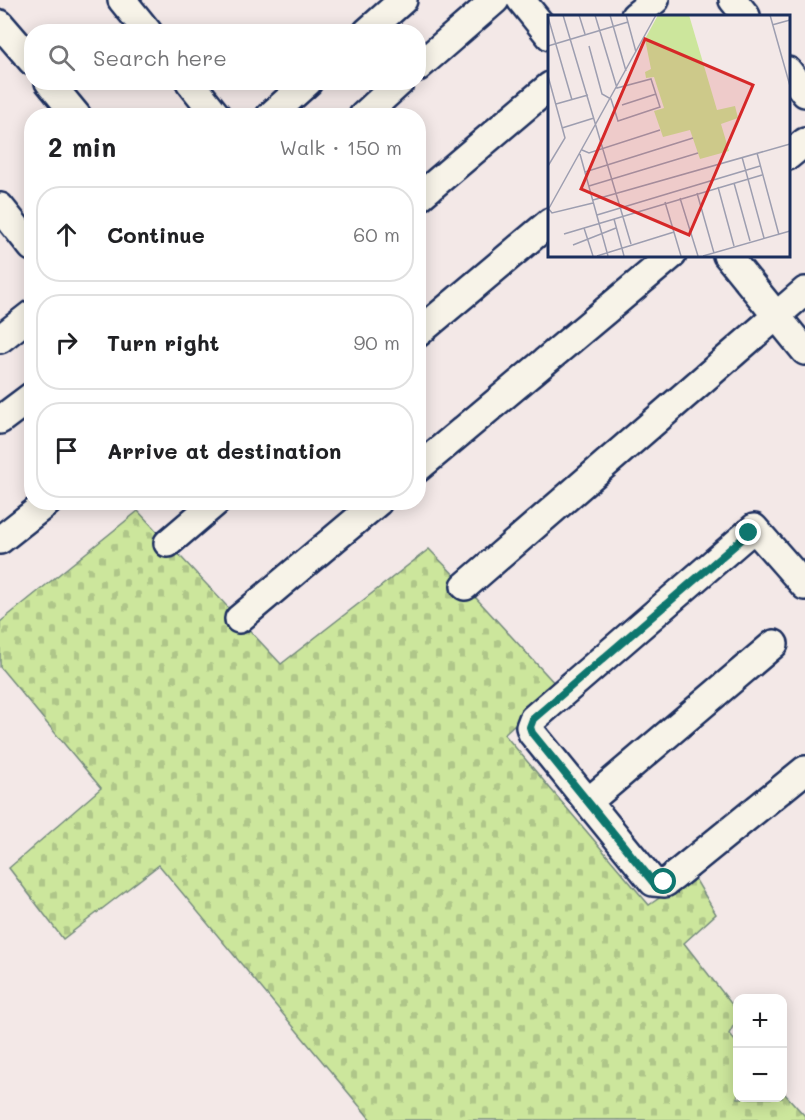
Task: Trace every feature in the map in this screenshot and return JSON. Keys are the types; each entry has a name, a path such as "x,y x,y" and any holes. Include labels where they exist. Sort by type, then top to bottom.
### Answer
{"street":[{"path":"122,0 142,24"},
{"path":"376,24 403,0"},
{"path":"426,60 495,0"},
{"path":"521,0 548,34"},
{"path":"635,15 655,0"},
{"path":"733,0 745,15"},
{"path":"0,24 24,52"},
{"path":"790,72 805,93"},
{"path":"426,191 548,88"},
{"path":"56,90 70,108"},
{"path":"196,90 211,108"},
{"path":"279,108 299,90"},
{"path":"372,108 391,90"},
{"path":"790,155 805,142"},
{"path":"0,207 24,236"},
{"path":"426,326 548,224"},
{"path":"426,461 671,256"},
{"path":"728,256 805,351"},
{"path":"465,586 805,291"},
{"path":"0,339 24,320"},
{"path":"0,420 24,402"},
{"path":"0,540 38,510"},
{"path":"168,543 207,510"},
{"path":"239,619 368,510"},
{"path":"805,586 754,528 533,719 530,727 532,733 653,882 664,882 805,770"},
{"path":"588,802 774,644"}],"green space":[{"path":"138,511 281,664 429,549 557,686 504,734 649,905 693,875 716,914 684,943 733,1006 733,1026 729,1034 733,1038 733,1102 787,1102 787,1096 805,1116 805,1120 371,1120 159,865 63,939 9,868 101,788 0,667 0,622"}],"route":[{"path":"664,882 653,882 532,733 530,727 533,719 749,533"}]}
